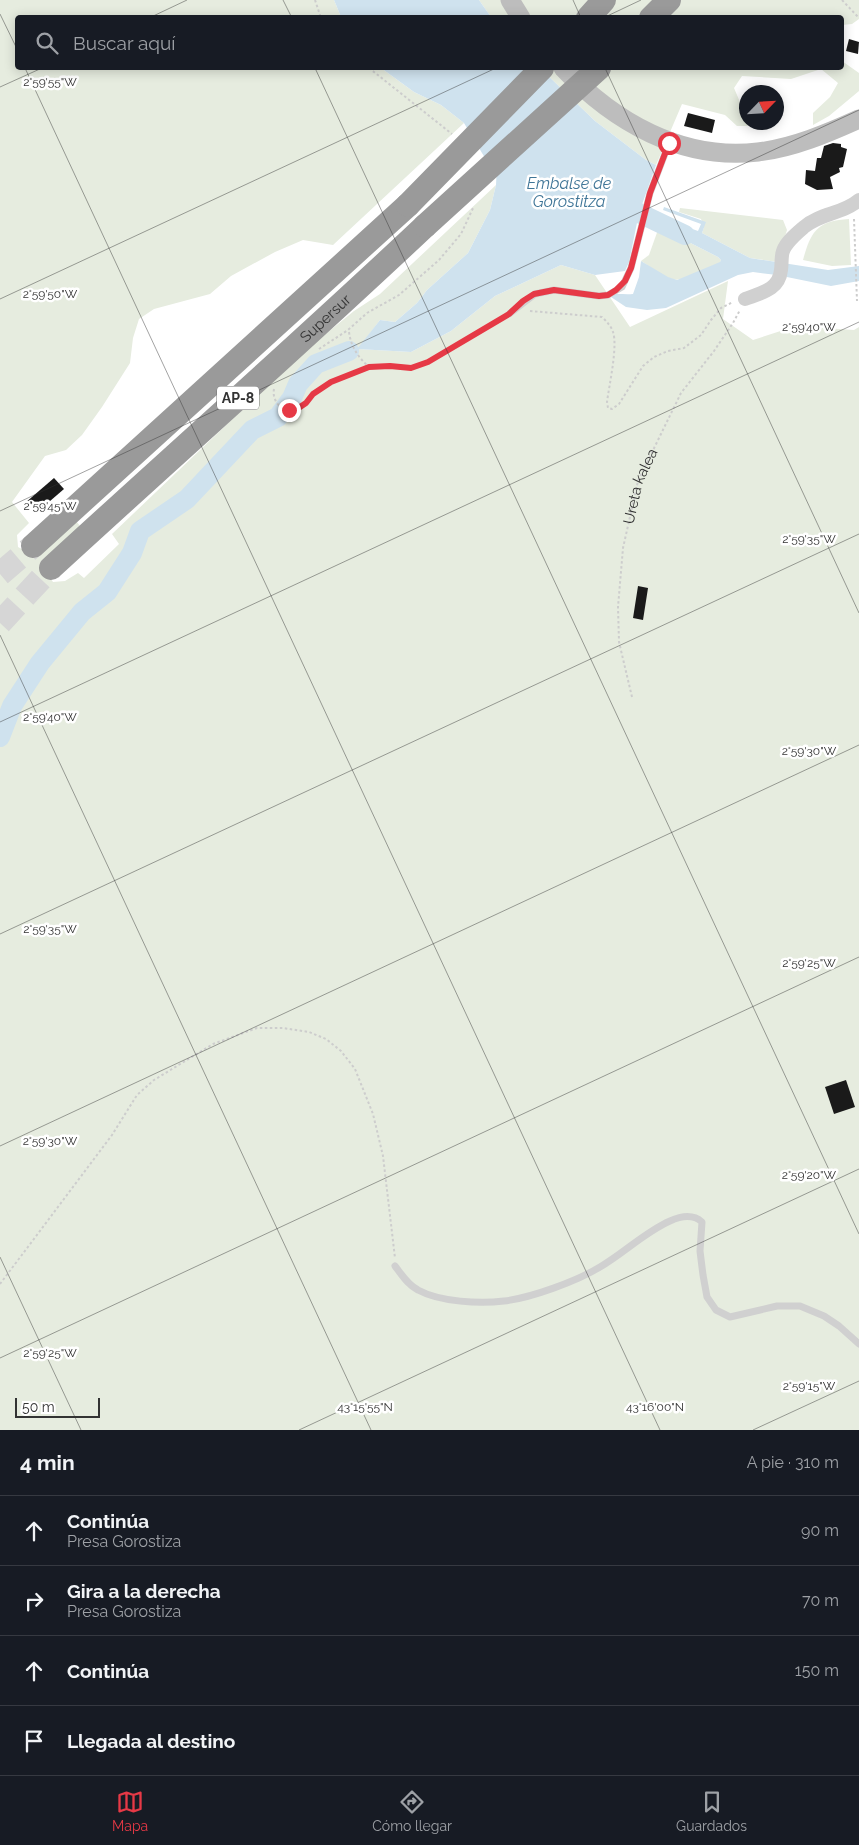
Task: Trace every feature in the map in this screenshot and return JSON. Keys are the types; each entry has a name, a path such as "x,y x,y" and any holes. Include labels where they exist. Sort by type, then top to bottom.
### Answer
{"highway":[{"path":"591,15 604,0"},
{"path":"654,15 669,0"},
{"name":"Supersur","path":"33,546 408,205 540,70"},
{"name":"Supersur","path":"50,568 313,331 597,70"}],"street":[{"path":"510,0 518,15"},
{"path":"566,70 594,96 642,130 669,143 718,154 759,152 787,146 836,130 859,119"},
{"path":"745,299 765,292 780,279 783,250 804,226 826,214 856,202"}],"lane":[{"path":"509,314 534,294 554,290 599,296 608,295 622,286 631,268 650,193 669,143"},
{"path":"396,1266 405,1279 418,1290 442,1300 504,1301 534,1294 572,1281 599,1268 670,1221 684,1216 697,1218 702,1222 700,1251 703,1275 708,1297 716,1310 730,1317 777,1306 800,1306 824,1316 839,1326 859,1344"}],"path":[{"path":"315,0 320,15"},
{"path":"842,0 859,18"},
{"path":"856,202 857,301"},
{"path":"274,385 273,395 278,405 289,410 297,409 306,403 313,394 331,382 369,367 411,368 428,362 509,314 526,310 602,317 611,326 614,335 607,402 608,408 612,409 618,404 642,366 661,354 684,348 701,335 721,308 730,303 745,299"},
{"name":"Ureta kalea","path":"632,697 619,642 618,607 623,548 638,481 681,394 733,323 745,299"},
{"path":"348,330 351,344 369,367"},
{"path":"0,1284 112,1135 137,1095 154,1080 213,1044 257,1028 283,1028 309,1032 326,1039 341,1051 355,1069 373,1114 383,1156 396,1266"}],"shaded area":[{"path":"0,0 334,0 340,15 15,15 15,70 384,70 414,92 441,105 464,123 333,245 303,240 275,252 231,276 210,294 154,309 139,319 133,338 130,363 102,407 82,435 66,450 45,456 12,502 29,523 17,535 18,547 35,556 76,521 81,527 42,566 53,582 65,581 78,573 84,578 119,544 112,534 243,409 274,372 301,354 354,311 380,294 496,185 490,210 468,253 395,322 380,320 358,349 411,352 451,331 495,296 561,265 595,275 630,327 728,281 723,319 753,340 796,326 854,330 859,327 859,1430 0,1430"},
{"path":"479,0 859,0 859,19 852,24 844,25 844,15 490,15"},
{"path":"844,62 859,73 859,91 829,116 813,125 813,113 830,97 838,83 822,70 844,70"},
{"path":"542,70 818,70 791,79 742,76 734,88 739,100 739,126 725,115 682,104 656,165 646,160 595,121"},
{"path":"680,208 783,220 787,230 777,262 750,258 702,233 704,227 701,219 679,212"},
{"path":"849,219 851,265 832,266 803,260 809,241 817,229 830,222"},
{"path":"659,227 718,257 721,260 720,263 683,279 672,279 660,274 641,261 649,255"}],"water":[{"path":"334,0 479,0 490,15 340,15"},
{"name":"Embalse de Gorostitza","path":"384,70 542,70 595,121 646,160 656,165 639,213 629,262 625,271 595,275 561,265 495,296 451,331 411,352 357,349 380,320 395,322 468,253 490,210 496,185 497,165 485,158 464,123 441,105 414,92"},
{"path":"664,207 706,222 702,233 750,258 828,270 859,266 859,281 831,286 753,272 738,275 666,308 647,310 626,307 608,295 633,294 639,277 641,261 668,277 677,280 721,260 659,227 662,218 698,231 701,224 663,210"}],"building":[{"path":"849,39 859,42 858,54 846,51"},
{"path":"688,113 715,120 712,133 684,126"},
{"path":"833,143 841,144 841,147 847,149 843,167 839,168 840,172 830,177 833,189 817,190 805,184 806,170 815,171 817,158 821,158 824,146"},
{"path":"54,478 64,489 35,514 25,503"},
{"path":"638,586 648,588 643,620 633,618"},
{"path":"846,1080 855,1107 834,1114 825,1087"}],"waterway":[{"path":"612,206 639,213 685,235"},
{"path":"0,737 12,706 40,663 82,612 107,592 132,553 140,531 187,499 252,430 278,417 292,398 298,384 316,364 349,351"}],"tunnel":[{"path":"0,574 33,546"},
{"path":"0,623 51,568"}],"route":[{"path":"289,410 297,409 306,403 313,394 331,382 369,367 411,368 428,362 509,314 534,294 554,290 599,296 608,295 622,286 631,268 650,193 669,143"}]}
